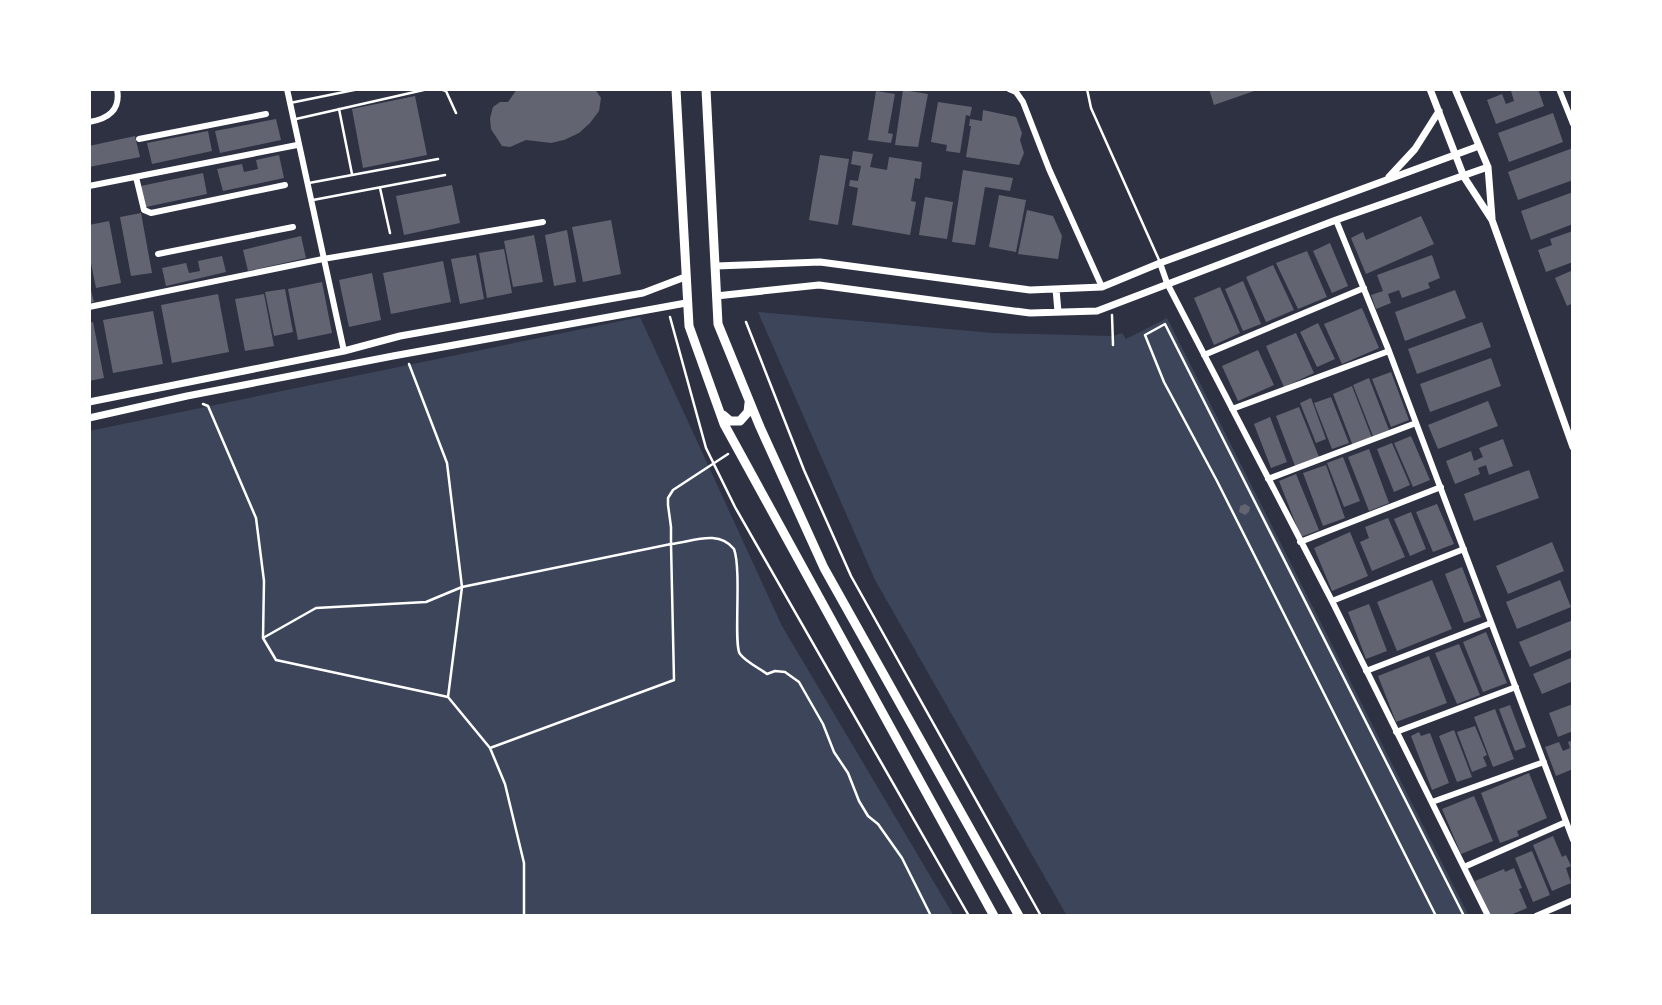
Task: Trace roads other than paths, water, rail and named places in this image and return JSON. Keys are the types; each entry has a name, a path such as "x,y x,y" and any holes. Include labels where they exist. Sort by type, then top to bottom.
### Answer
{"main road":[{"path":"676,89 689,326 718,408 737,449 994,916"},
{"path":"706,89 718,324 824,568 1019,916"},
{"path":"718,408 730,421 740,421 748,412 749,398"}],"street":[{"path":"89,122 103,120 113,112 119,98 117,89"},
{"path":"287,89 297,145 344,351"},
{"path":"1009,89 1016,92 1023,102 1049,169 1102,287"},
{"path":"1430,89 1464,177 1492,220 1573,447"},
{"path":"1455,89 1488,167 1492,220"},
{"path":"1559,89 1573,124"},
{"path":"1386,180 1415,149 1439,111"},
{"path":"139,139 266,114"},
{"path":"89,187 297,145"},
{"path":"716,266 820,262 1030,290 1102,287 1160,263 1479,146"},
{"path":"716,296 819,285 1030,313 1097,310 1336,220 1488,167"},
{"path":"136,177 144,210 151,214 285,186"},
{"path":"1336,220 1441,487 1573,840"},
{"path":"89,307 323,259 542,222"},
{"path":"158,254 293,227"},
{"path":"1160,263 1167,283 1332,601 1488,916"},
{"path":"89,402 344,351 400,336 643,293 685,277"},
{"path":"1204,355 1364,288"},
{"path":"1056,289 1058,312"},
{"path":"89,418 200,394 687,303"},
{"path":"1232,409 1389,351"},
{"path":"1268,479 1416,423"},
{"path":"1300,542 1441,487"},
{"path":"1332,601 1464,549"},
{"path":"1366,671 1491,623"},
{"path":"1396,732 1516,687"},
{"path":"1432,802 1544,762"},
{"path":"1464,867 1566,822"},
{"path":"1536,916 1573,900"}],"lane":[{"path":"329,89 330,95"},
{"path":"289,103 359,89"},
{"path":"292,120 428,89"},
{"path":"440,89 446,91 456,113"},
{"path":"1087,89 1091,108 1160,263"},
{"path":"339,109 352,175"},
{"path":"306,184 438,159"},
{"path":"310,201 445,175"},
{"path":"380,188 390,233"}]}
